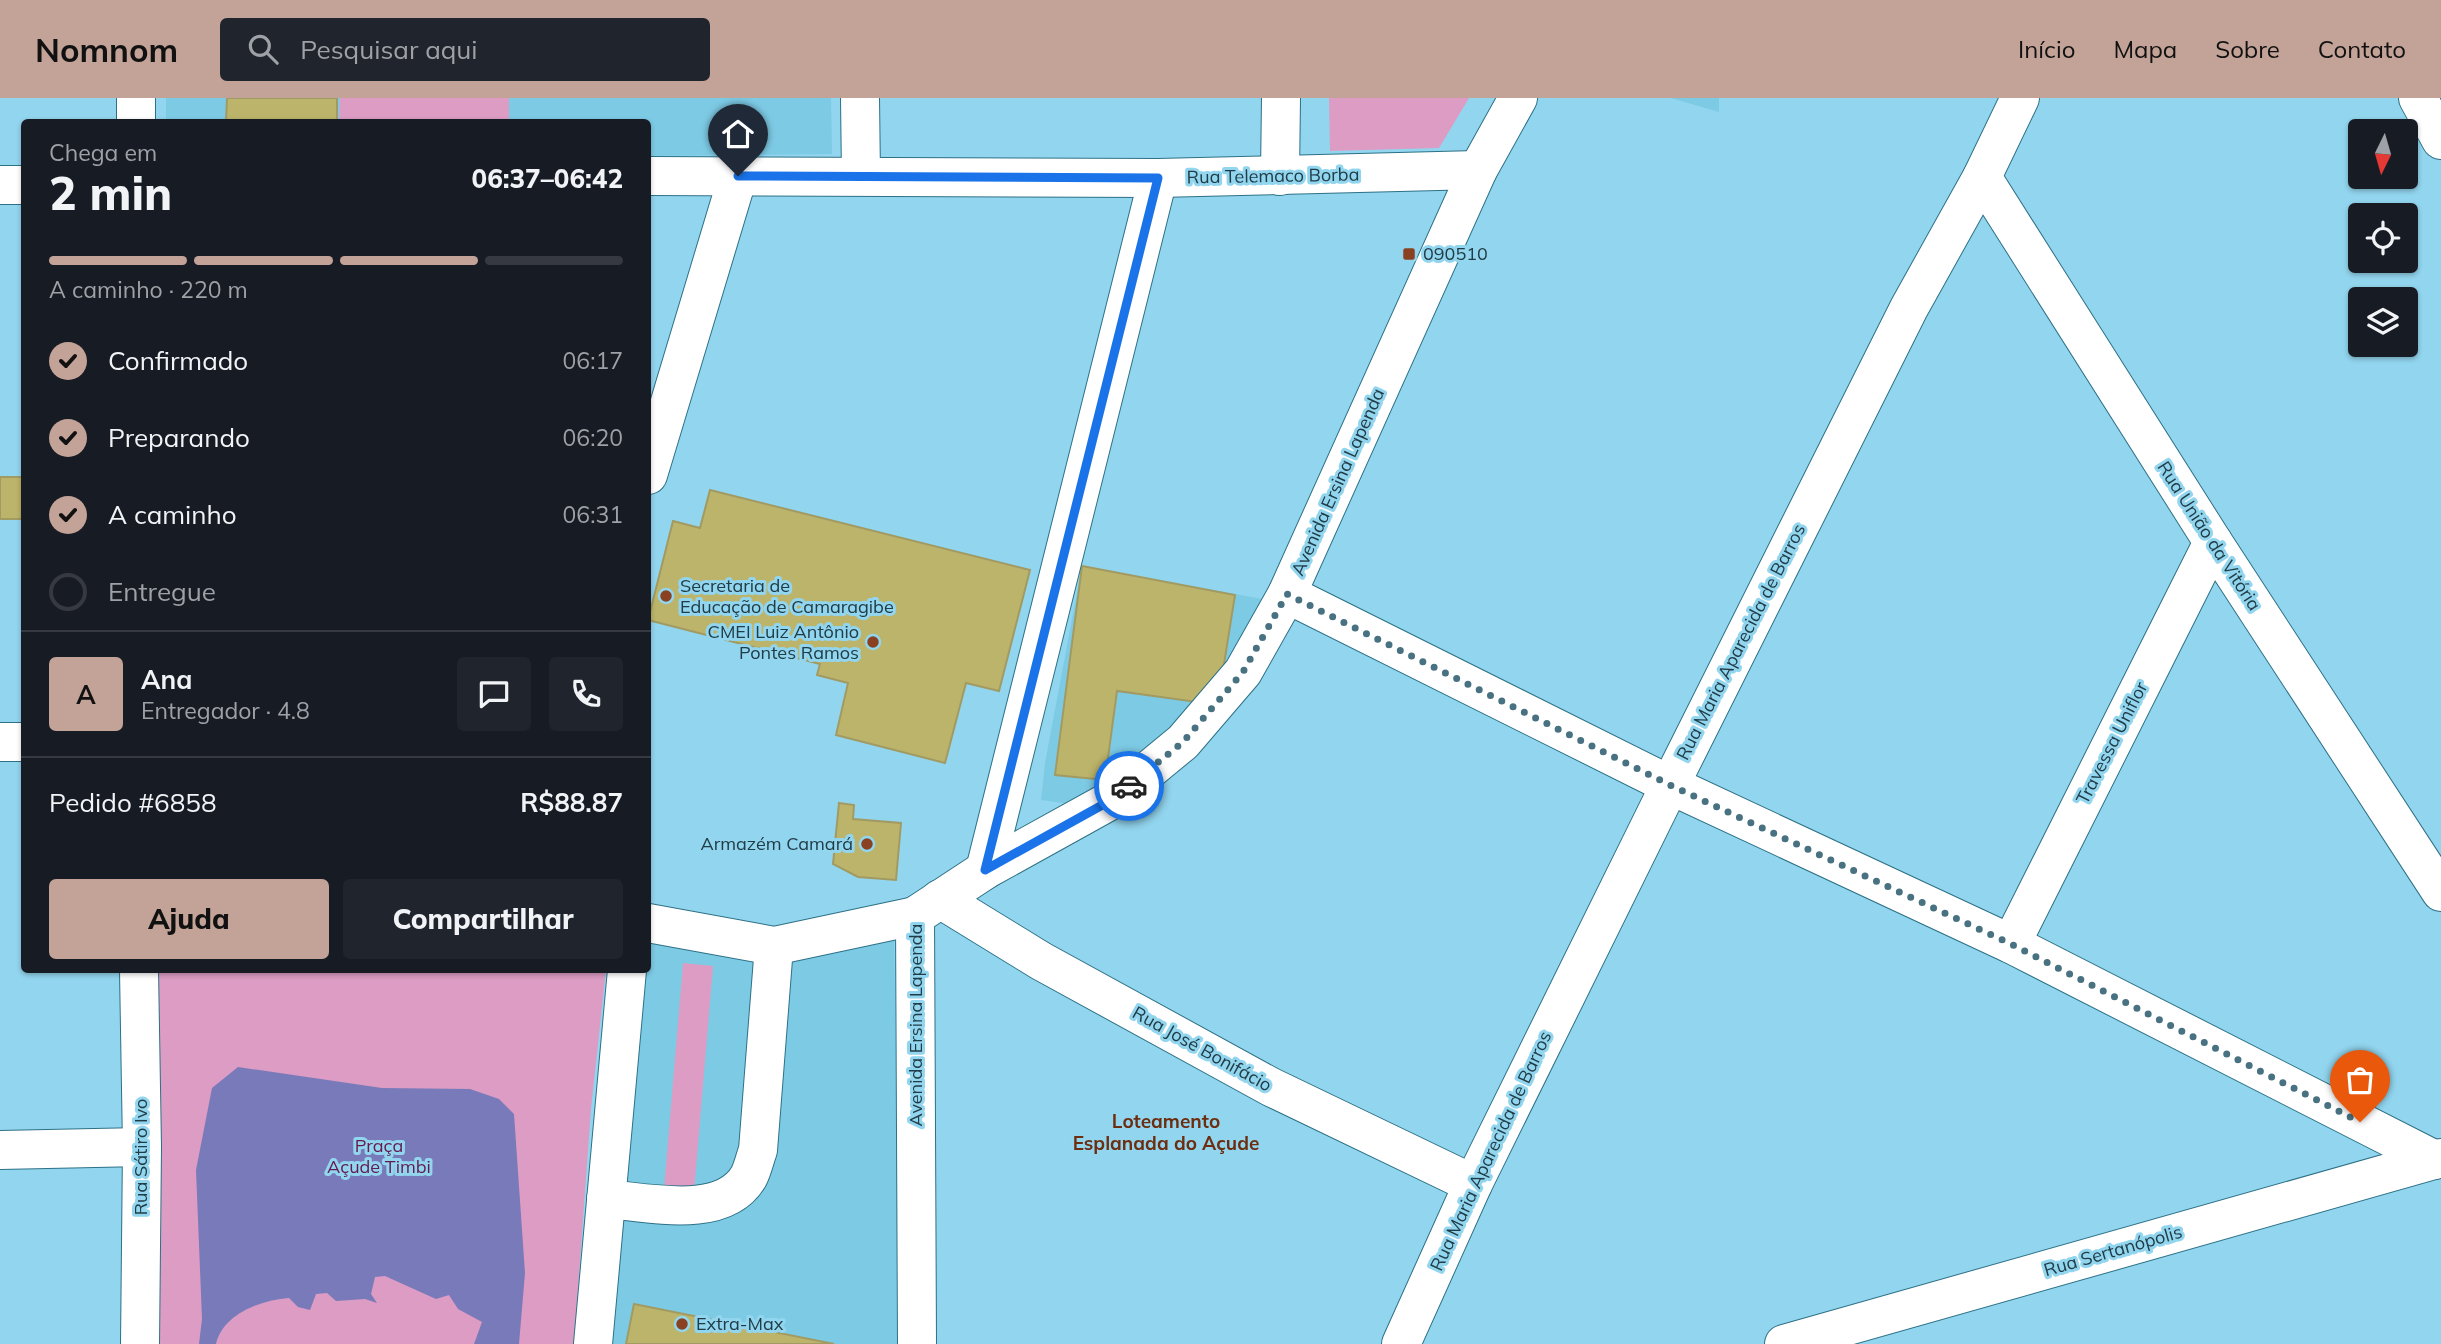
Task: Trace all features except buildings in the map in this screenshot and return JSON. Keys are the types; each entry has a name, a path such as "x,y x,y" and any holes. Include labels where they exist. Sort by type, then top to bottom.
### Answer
{"street":[{"path":"136,98 136,119"},
{"path":"860,98 861,176"},
{"path":"1280,176 1281,98"},
{"name":"Avenida Ersina Lapenda","path":"917,1344 927,908 985,870 1115,798 1183,742 1243,672 1287,594 1478,170 1518,98"},
{"name":"Rua Maria Aparecida de Barros","path":"1401,1344 1473,1184 1670,785 1909,307 1982,177 2020,98"},
{"path":"2418,98 2441,140"},
{"name":"Rua Telemaco Borba","path":"651,176 1158,178 1478,170"},
{"path":"651,465 738,176"},
{"name":"Rua União da Vitória","path":"1982,177 2213,542 2441,892"},
{"path":"985,870 1158,178"},
{"path":"0,185 21,185"},
{"name":"Travessa Uniflor","path":"2011,944 2213,542"},
{"path":"1287,594 1670,785 2011,944 2438,1159"},
{"path":"0,742 21,743"},
{"path":"651,924 774,946 927,908"},
{"name":"Rua José Bonifácio","path":"927,908 1041,961 1271,1087 1473,1184"},
{"path":"606,1199 695,1207 729,1196 749,1177 758,1150 774,946"},
{"name":"Rua Sátiro Ivo","path":"139,973 142,1147 140,1344"},
{"path":"593,1344 627,973"},
{"path":"0,1150 142,1147"},
{"name":"Rua Sertanópolis","path":"1784,1344 2438,1159"}],"shaded area":[{"path":"166,98 831,98 832,154 651,156 651,119 166,119"},
{"path":"1671,98 1719,98 1719,112"},
{"path":"1082,566 1268,600 1184,727 1078,805 1041,800 1045,763"},
{"path":"651,936 894,938 900,1344 610,1344 644,973 651,973"},
{"path":"238,1067 382,1088 470,1089 499,1099 514,1114 525,1273 519,1344 474,1344 482,1322 458,1309 449,1295 436,1299 385,1276 375,1277 371,1294 377,1303 365,1299 336,1301 327,1293 316,1294 310,1310 298,1307 289,1298 278,1299 245,1310 235,1317 226,1324 216,1344 199,1344 202,1319 196,1170 212,1088"}],"green space":[{"path":"340,98 509,98 509,119 339,119"},
{"path":"1329,98 1469,98 1439,148 1330,151"},
{"path":"683,963 713,966 694,1192 664,1189"},
{"name":"Praça Açude Timbi","path":"152,973 606,973 591,1109 574,1344 154,1344"}],"way so far":[{"path":"1129,786 1183,742 1243,672 1287,594 1670,785 2011,944 2360,1122"}],"place":[{"name":"090510","path":"1409,254"},
{"name":"Secretaria de Educação de Camaragibe","path":"666,596"},
{"name":"CMEI Luiz Antônio Pontes Ramos","path":"873,642"},
{"name":"Armazém Camará","path":"867,844"},
{"name":"Extra-Max","path":"682,1324"}],"district":[{"name":"Loteamento Esplanada do Açude","path":"1166,1132"}],"route":[{"path":"738,176 1158,178 985,870 1115,798 1129,786"}]}
